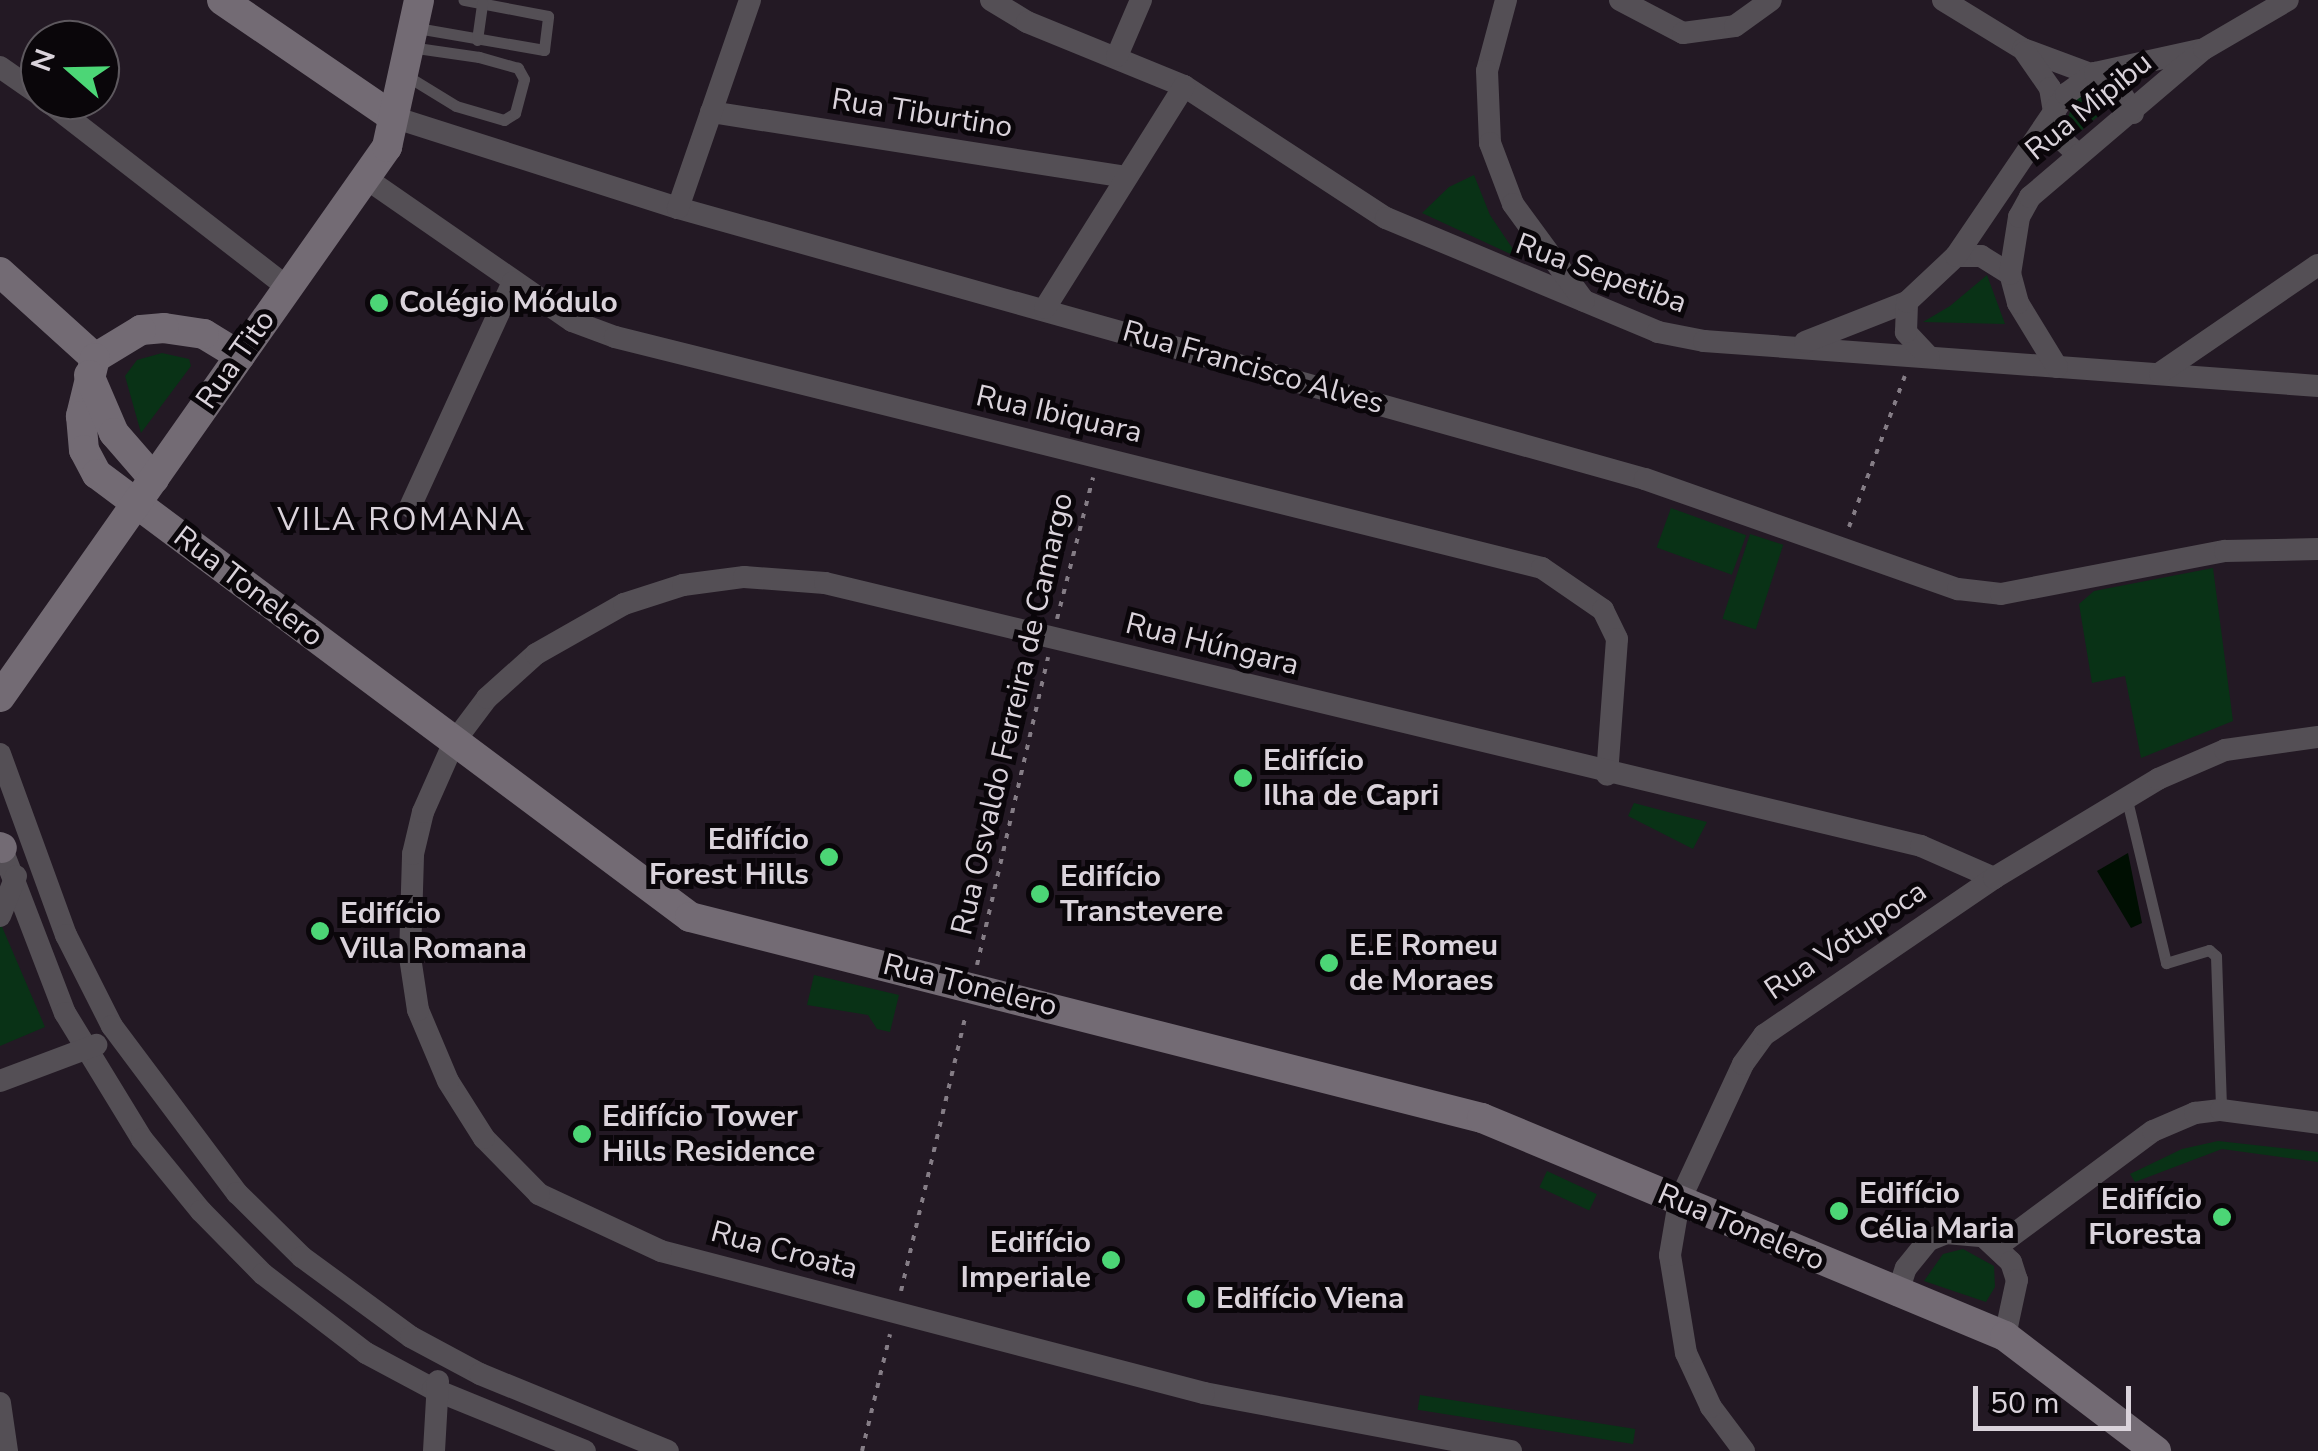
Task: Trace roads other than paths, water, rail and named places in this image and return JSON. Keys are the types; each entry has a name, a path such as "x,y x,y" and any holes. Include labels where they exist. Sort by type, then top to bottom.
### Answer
{"street":[{"name":"Rua Francisco Alves","path":"222,0 393,117 678,208 1626,474 1842,545 1958,590 2000,594 2226,551 2318,549"},
{"path":"678,208 750,0"},
{"name":"Rua Sepetiba","path":"991,0 1026,22 1184,86 1386,218 1586,304 1704,341 1802,344 2318,386"},
{"path":"1117,56 1140,0"},
{"path":"1506,0 1485,102 1499,176 1531,234 1586,304"},
{"path":"1620,0 1683,32 1735,26 1771,0"},
{"path":"1943,0 2023,50 2096,73 2124,90 2132,112"},
{"name":"Rua Mipibu","path":"2057,367 2018,303 2010,274 2018,216 2041,183 2204,49 2288,0"},
{"name":"Rua Tito","path":"5,681 136,504 386,146 411,37"},
{"name":"Rua Mipibu","path":"1802,344 1907,302 1956,256 2075,85 2096,73 2204,49"},
{"path":"2023,50 2045,76 2058,136 2076,153"},
{"path":"1044,308 1184,86"},
{"name":"Rua Tiburtino","path":"712,112 1124,177"},
{"path":"72,120 288,286"},
{"name":"Rua Ibiquara","path":"364,177 572,320 644,346 1494,552 1575,586 1603,610 1616,639 1619,673 1607,774"},
{"path":"1992,206 2018,216"},
{"path":"1516,276 1531,234"},
{"path":"1956,256 1980,256 2010,274"},
{"path":"2160,372 2318,265"},
{"path":"1556,266 1562,294"},
{"path":"0,272 91,365 114,432 154,478"},
{"path":"410,506 513,282"},
{"path":"1907,302 1906,332 1921,356"},
{"path":"91,365 141,330 164,328 204,334 240,356"},
{"name":"Rua Tonelero","path":"91,365 81,396 84,450 97,474 690,917 1435,1103 2004,1336"},
{"name":"Rua Húngara","path":"454,742 487,698 536,654 624,604 683,585 744,577 825,583 1607,774 1921,846 1994,878"},
{"name":"Rua Votupoca","path":"1744,1451 1699,1385 1678,1322 1670,1254 1679,1202 1743,1064 1764,1035 1994,878 2126,796 2226,750 2318,737"},
{"name":"Rua Croata","path":"454,742 422,812 413,854 410,956 418,1010 448,1081 484,1138 538,1194 588,1222 660,1250 1242,1402 1511,1451"},
{"path":"0,754 66,935 116,1034 175,1118 230,1185 288,1246 354,1299 448,1359 668,1451"},
{"path":"0,916 30,834"},
{"path":"1,846 86,1050 142,1139 200,1211 263,1274 333,1330 434,1390 585,1451"},
{"path":"0,1081 86,1050 116,1034"},
{"path":"1998,1246 2153,1131 2221,1110 2318,1123"},
{"path":"142,1139 175,1118"},
{"path":"200,1211 230,1185"},
{"path":"1897,1295 1906,1268 1930,1240 1965,1232 1998,1246 2017,1280 2004,1336 2156,1451"},
{"path":"263,1274 288,1246"},
{"path":"333,1330 354,1299"},
{"path":"434,1451 434,1390 448,1359"},
{"path":"0,1403 6,1451"}],"lane":[{"path":"411,37 476,40 541,51 550,23 544,14 464,0"},
{"path":"476,40 482,3"},
{"path":"411,37 518,68 524,79 515,113 504,120 456,106 411,37"},
{"path":"2126,796 2166,964 2208,950 2216,956 2221,1110"}],"place":[{"name":"Colégio Módulo","path":"379,303"},
{"name":"Edifício Ilha de Capri","path":"1243,778"},
{"name":"Edifício Forest Hills","path":"829,857"},
{"name":"Edifício Transtevere","path":"1040,894"},
{"name":"Edifício Villa Romana","path":"320,931"},
{"name":"E.E Romeu de Moraes","path":"1329,963"},
{"name":"Edifício Tower Hills Residence","path":"582,1134"},
{"name":"Edifício Célia Maria","path":"1839,1211"},
{"name":"Edifício Floresta","path":"2222,1217"},
{"name":"Edifício Imperiale","path":"1111,1260"},
{"name":"Edifício Viena","path":"1196,1299"}],"district":[{"name":"VILA ROMANA","path":"402,520"}]}
